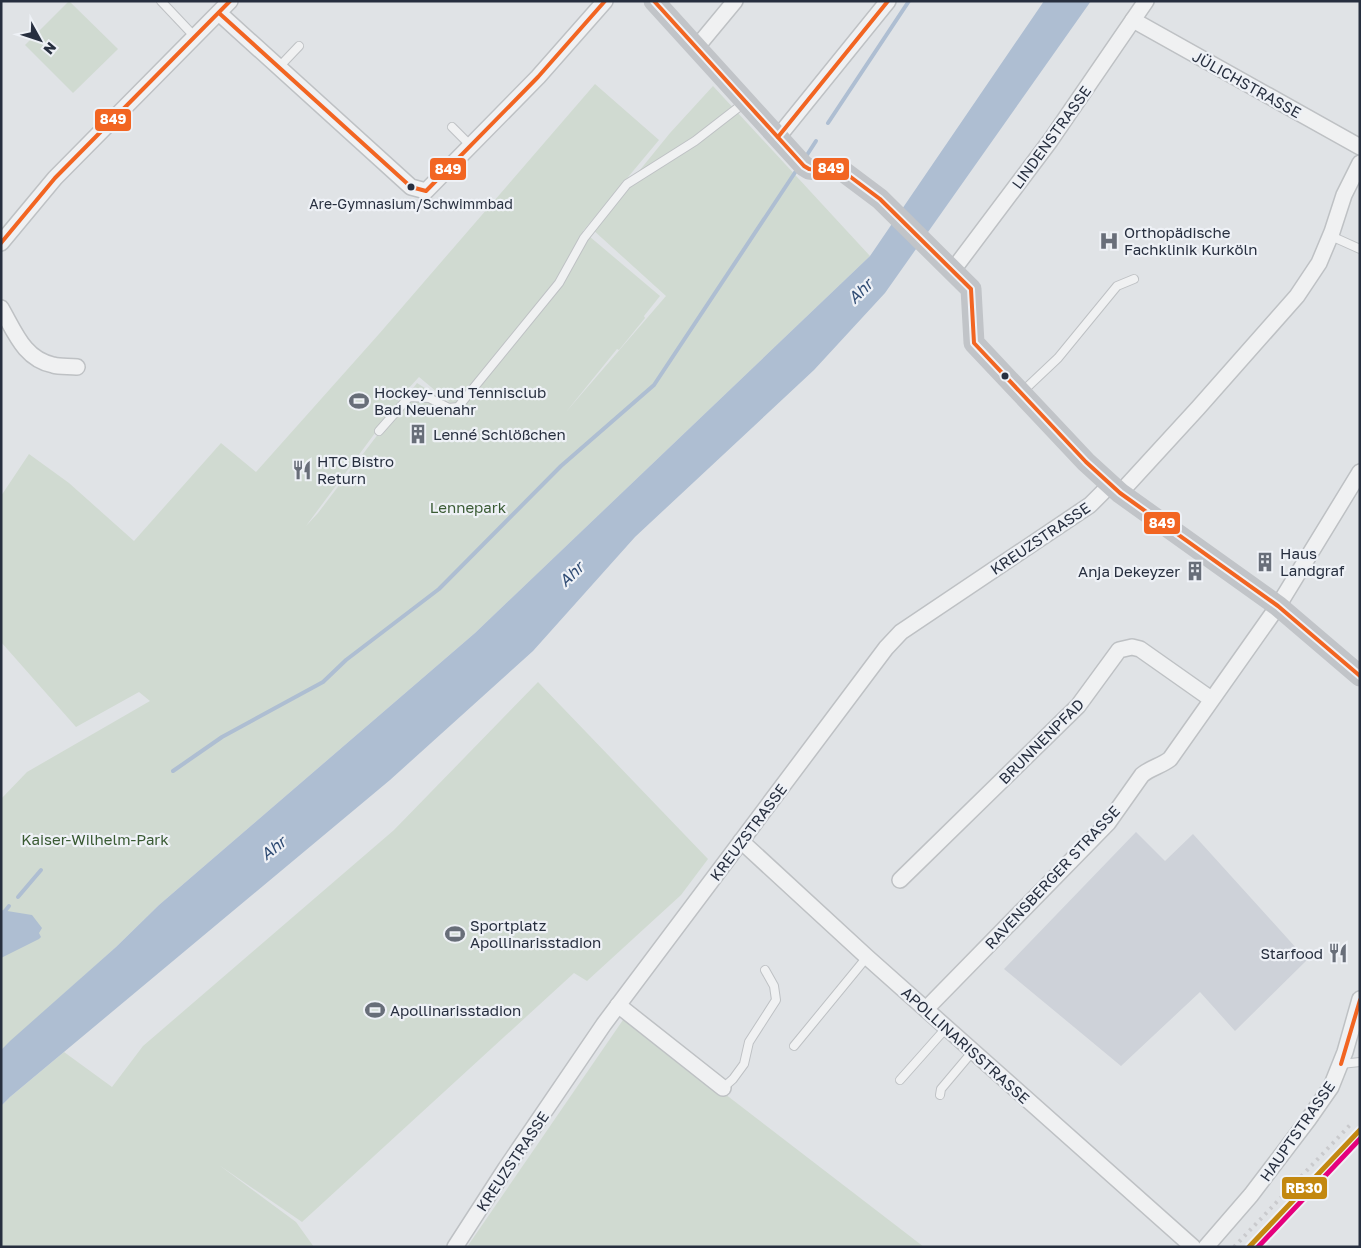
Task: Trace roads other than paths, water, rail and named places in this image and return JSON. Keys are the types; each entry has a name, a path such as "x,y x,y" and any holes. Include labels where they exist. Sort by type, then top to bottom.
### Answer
{"street":[{"path":"1,243 55,178 230,1"},
{"path":"219,13 411,187 426,191 538,77 605,1"},
{"path":"654,1 808,169 828,168 844,172 880,200 971,288 974,343 1086,462 1115,489 1278,606 1360,676"},
{"path":"696,48 735,1"},
{"path":"778,137 888,1"},
{"name":"LINDENSTRASSE","path":"945,263 1050,141 1146,1"},
{"name":"JÜLICHSTRASSE","path":"1133,20 1360,147"},
{"name":"KREUZSTRASSE","path":"455,1247 518,1149 618,1005 886,648 901,632 1115,489 1198,408 1297,296 1312,276 1331,236 1344,195 1360,163"},
{"path":"1,308 17,337 32,357 53,365 77,367"},
{"name":"RAVENSBERGER STRASSE","path":"926,1009 1108,823 1142,775 1164,764 1170,758 1278,606 1282,596 1360,472"},
{"name":"BRUNNENPFAD","path":"900,880 1078,706 1119,650 1132,647 1140,649 1211,699"},
{"name":"APOLLINARISSTRASSE","path":"741,841 867,957 1193,1247"},
{"name":"HAUPTSTRASSE","path":"1206,1247 1251,1195 1331,1087 1341,1064 1360,999"},
{"path":"618,1005 723,1088"}],"lane":[{"path":"161,1 195,37"},
{"path":"279,67 299,46"},
{"path":"379,431 409,397 430,398 449,408 458,407 560,283 584,238 627,184 695,141 746,102"},
{"path":"452,127 471,146"},
{"path":"1331,236 1360,249"},
{"path":"1020,393 1058,358 1118,286 1134,280"},
{"path":"794,1046 867,957"},
{"path":"723,1088 733,1079 744,1064 749,1042 776,1000 774,986 765,970"},
{"path":"900,1080 947,1027"},
{"path":"940,1095 941,1089 973,1051"},
{"path":"1341,1064 1360,1062"}],"water":[{"name":"Ahr","path":"1044,1 1091,1 885,293 814,370 635,537 533,651 390,780 1,1106 1,1050 10,1041 116,947 159,905 475,633 870,256"},
{"path":"1,910 32,915 42,928 39,933 41,937 1,958"}],"waterway":[{"path":"828,123 909,1"},
{"path":"805,158 816,141"},
{"path":"173,771 222,737 323,682 346,660 439,589 561,466 654,385 798,168"},
{"path":"18,897 41,870"},
{"path":"5,911 9,906"}],"railway":[{"path":"1234,1247 1352,1123"}],"place":[{"name":"Are-Gymnasium/Schwimmbad","path":"411,187"},
{"name":"Orthopädische Fachklinik Kurköln","path":"1109,241"},
{"name":"Hockey- und Tennisclub Bad Neuenahr","path":"359,401"},
{"name":"Lenné Schlößchen","path":"418,434"},
{"name":"HTC Bistro Return","path":"302,470"},
{"name":"Haus Landgraf","path":"1265,562"},
{"name":"Anja Dekeyzer","path":"1195,571"},
{"name":"Sportplatz Apollinarisstadion","path":"455,934"},
{"name":"Starfood","path":"1338,953"},
{"name":"Apollinarisstadion","path":"375,1010"}],"park label":[{"name":"Lennepark","path":"468,507"},
{"name":"Kaiser-Wilhelm-Park","path":"95,839"}]}
